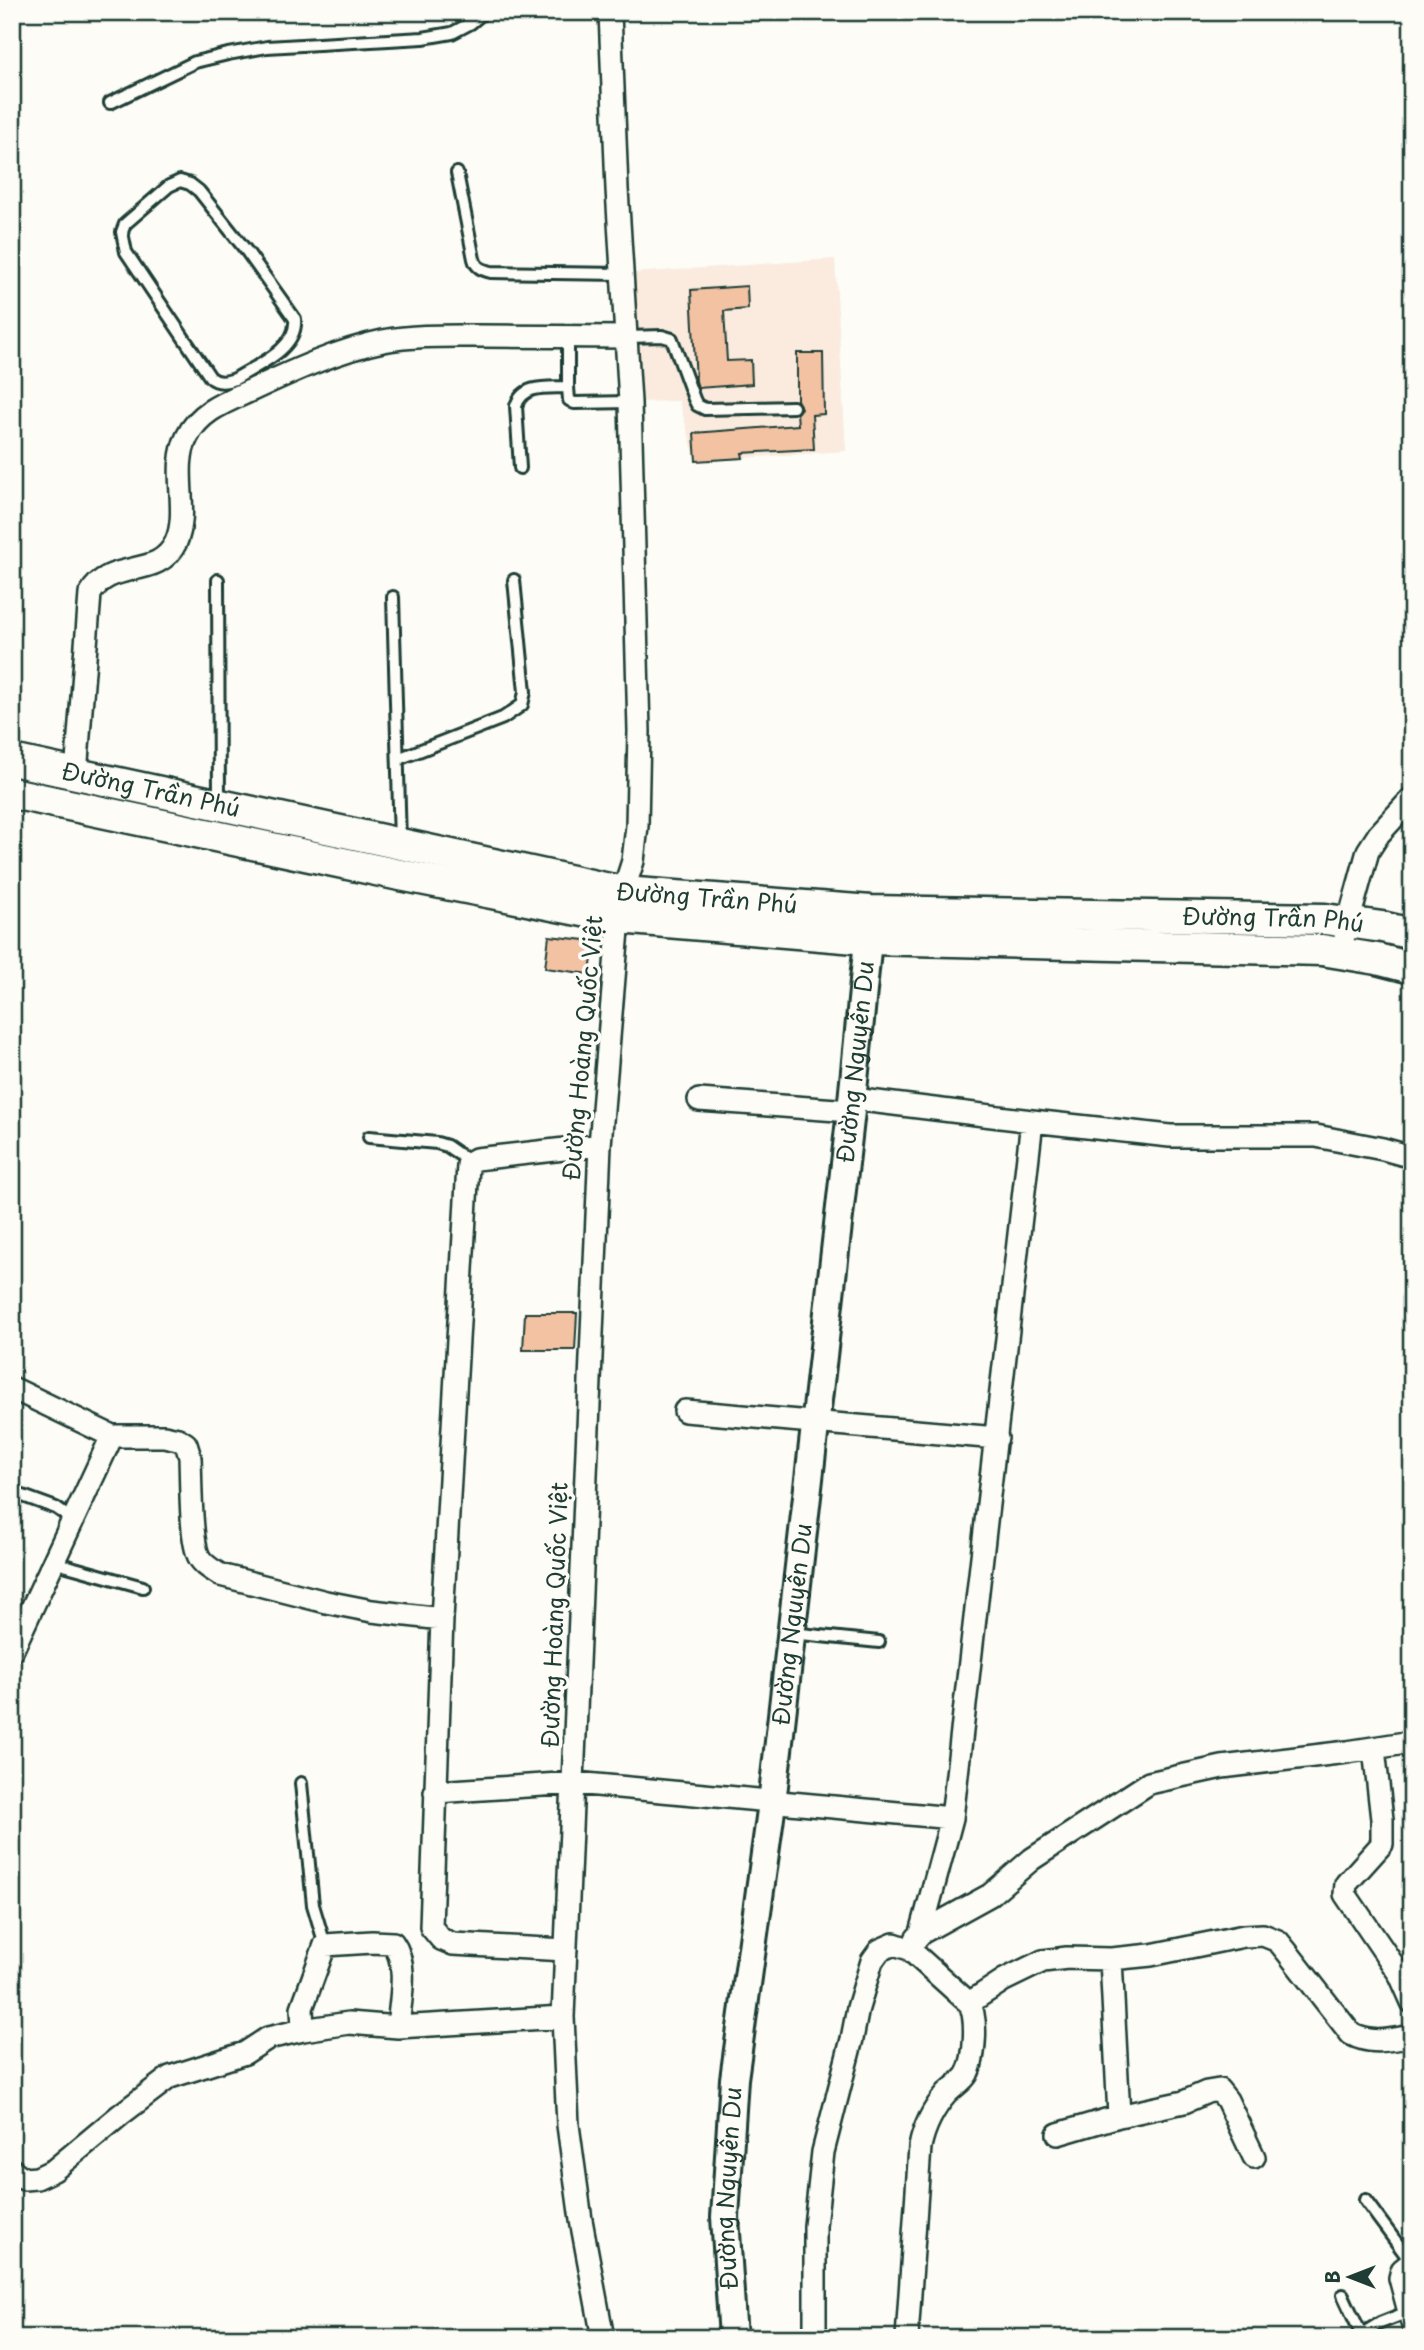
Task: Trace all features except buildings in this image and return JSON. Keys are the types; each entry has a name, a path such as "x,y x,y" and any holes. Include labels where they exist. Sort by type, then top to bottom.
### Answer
{"main road":[{"name":"Đường Trần Phú","path":"12,761 400,845 621,905"},
{"name":"Đường Trần Phú","path":"12,793 395,874 621,905 869,925 1293,949 1340,953 1412,968"},
{"name":"Đường Trần Phú","path":"869,925 1325,919 1412,934"}],"street":[{"name":"Đường Hoàng Quốc Việt","path":"603,2338 581,2220 568,2125 564,2017 600,1144 621,905 633,862 637,826 638,743 630,402 610,12"},
{"path":"76,774 90,594 96,583 108,574 152,565 165,556 176,542 180,525 180,466 186,438 199,419 210,410 298,369 364,346 409,338 627,337"},
{"path":"1340,953 1368,851 1379,834 1412,797"},
{"name":"Đường Nguyễn Du","path":"733,2338 725,2217 734,2079 772,1803 852,1105 869,925"},
{"path":"699,1100 852,1105 1170,1136 1316,1136 1412,1157"},
{"path":"915,1941 952,1818 1032,1121"},
{"path":"566,1950 453,1944 441,1939 431,1927 442,1619 467,1170 470,1162 476,1159 600,1144"},
{"path":"12,1388 112,1436 164,1436 186,1444 190,1457 195,1542 200,1558 209,1569 220,1575 326,1602 372,1611 442,1619"},
{"path":"685,1411 997,1438"},
{"path":"12,1651 112,1436"},
{"path":"816,2338 815,2226 823,2152 858,2008 872,1961 880,1950 894,1944 915,1941 990,1895 1032,1859 1149,1783 1222,1767 1412,1742"},
{"path":"1374,1749 1382,1844 1346,1884 1345,1894 1400,1975 1412,2002"},
{"path":"435,1792 575,1783 952,1818"},
{"path":"970,2003 1004,1980 1043,1961 1151,1955 1244,1936 1263,1935 1278,1941 1351,2034 1361,2039 1381,2042 1412,2036"},
{"path":"906,2338 919,2147 925,2127 946,2094 967,2075 974,2033 974,2011 970,2003 915,1941"},
{"path":"303,2030 302,2008 325,1945 372,1942 393,1943 399,1951 402,1965 398,2027"},
{"path":"1111,1959 1119,2116"},
{"path":"12,2170 24,2179 37,2178 54,2170 170,2077 245,2053 268,2038 349,2024 398,2027 564,2017"},
{"path":"1058,2134 1119,2116 1184,2102 1219,2090 1227,2100 1254,2157"},
{"path":"1410,2318 1400,2278 1402,2270 1411,2262"}],"lane":[{"path":"110,103 195,62 267,47 432,37 452,33 484,12"},
{"path":"457,173 474,259 483,271 623,274"},
{"path":"184,182 199,191 295,319 295,330 283,348 235,379 220,383 213,380 126,252 122,232 125,224 173,183 184,182"},
{"path":"627,337 662,336 672,339 694,399 697,405 705,410 793,407"},
{"path":"568,337 569,400 574,403 630,402"},
{"path":"283,348 298,369"},
{"path":"520,468 516,406 518,399 535,388 568,387"},
{"path":"218,580 219,804"},
{"path":"398,759 503,718 522,705 525,692 513,580"},
{"path":"393,597 400,845"},
{"path":"369,1137 429,1141 447,1146 470,1162"},
{"path":"12,1492 56,1508 73,1520"},
{"path":"53,1562 143,1587"},
{"path":"791,1633 879,1642"},
{"path":"301,1783 313,1905 325,1945"},
{"path":"1365,2200 1411,2262"},
{"path":"1343,2295 1363,2336 1380,2323 1410,2318"}],"shaded area":[{"path":"835,259 846,451 696,461 679,401 640,402 633,273"}]}
